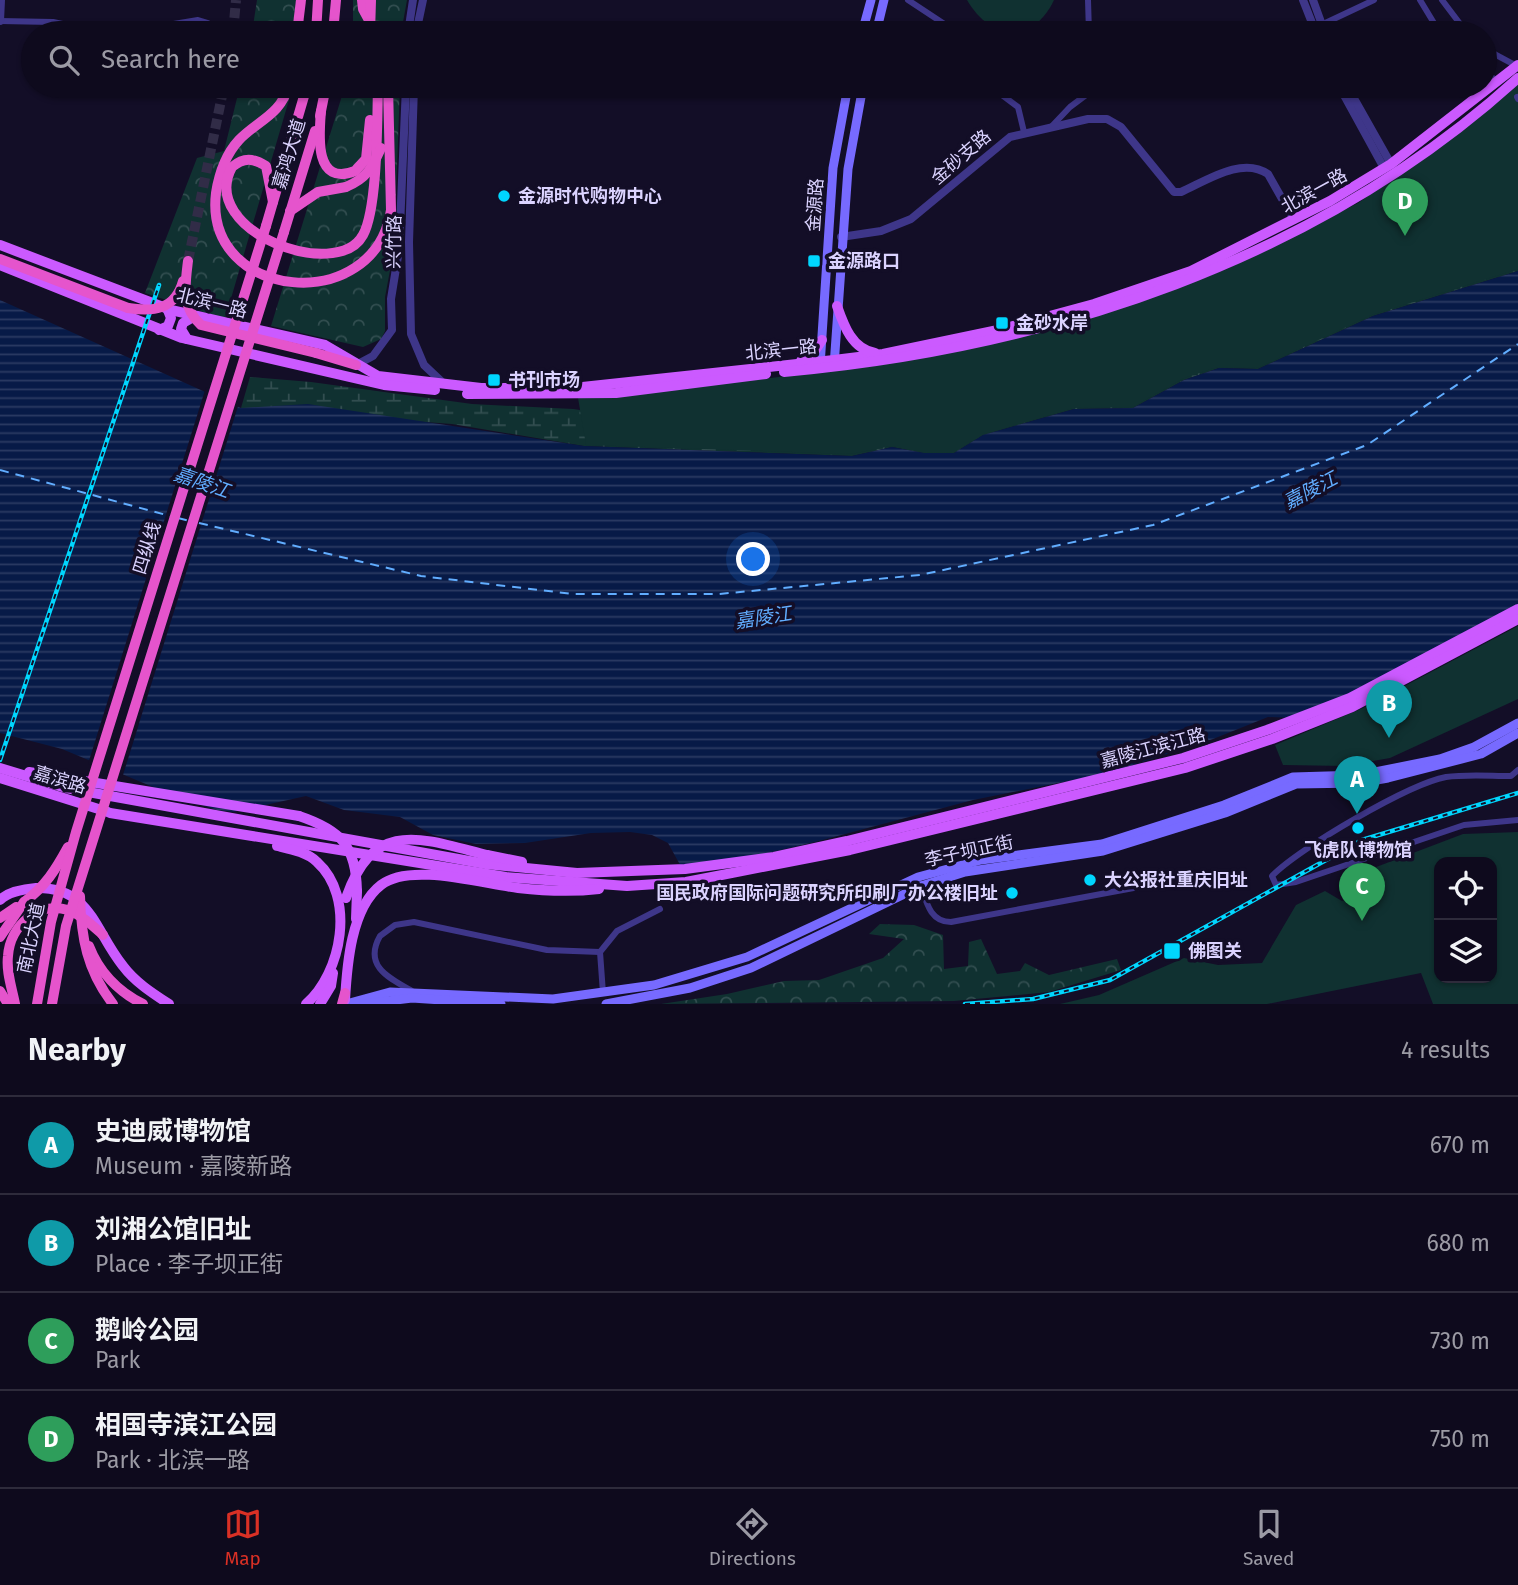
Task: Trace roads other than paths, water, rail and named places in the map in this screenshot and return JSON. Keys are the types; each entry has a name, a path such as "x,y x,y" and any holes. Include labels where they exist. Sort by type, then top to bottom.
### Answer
{"highway":[{"path":"299,21 302,0"},
{"path":"317,21 318,0"},
{"path":"334,21 336,0"},
{"path":"362,0 370,21"},
{"path":"372,0 375,21"},
{"path":"371,21 372,0"},
{"path":"283,98 279,107 231,150 219,179 215,210 232,251 257,272 280,282 295,284 332,279 363,262 382,240 391,210 388,98"},
{"name":"嘉鸿大道","path":"266,226 303,98"},
{"name":"嘉鸿大道","path":"284,232 324,98"},
{"path":"321,111 320,154 324,164 340,173 355,171 366,159 369,98"},
{"path":"273,202 266,166 254,159 246,159 232,167 225,190 228,206 241,223 296,250 335,255 354,246 363,237 369,220 375,169 378,98"},
{"path":"290,211 318,192 346,187 362,180 372,169 381,148 388,113"},
{"name":"四纵线","path":"63,881 266,226"},
{"name":"四纵线","path":"80,886 284,232"},
{"path":"0,259 128,308 150,312 161,310 173,301 181,288 188,261 186,303 191,316 201,325 356,365"},
{"path":"0,918 38,892 52,875 76,832"},
{"name":"南北大道","path":"37,1004 51,922 63,881"},
{"path":"80,886 80,925 87,958 100,988 113,1004"},
{"name":"南北大道","path":"52,1004 66,926 80,886"},
{"path":"0,937 24,902"},
{"path":"15,1004 8,955 16,929 26,919 37,911 64,909 86,920 103,935"},
{"path":"80,925 92,953 105,973 120,990 144,1004"},
{"path":"0,991 8,1004"}],"main road":[{"path":"865,21 871,0"},
{"path":"879,21 884,0"},
{"name":"北滨一路","path":"1497,81 1517,65"},
{"name":"北滨一路","path":"1497,95 1518,78"},
{"name":"金源路","path":"820,365 833,168 845,98"},
{"name":"金源路","path":"834,364 841,237 853,127 860,98"},
{"name":"北滨一路","path":"834,364 998,330 1094,304 1191,271 1294,220 1387,166 1475,98"},
{"name":"北滨一路","path":"0,265 187,339 384,385 482,395 616,393 834,364 1000,337 1097,311 1226,265 1356,200 1425,152 1493,98"},
{"name":"北滨一路","path":"0,245 167,308 325,345 377,376 494,388 616,385 794,365 820,365"},
{"path":"824,304 831,311 837,306 853,341 868,352 883,354"},
{"path":"159,330 168,326 171,318 167,308"},
{"path":"187,339 181,329 183,323 195,316"},
{"path":"794,365 812,355 822,340"},
{"name":"嘉陵江滨江路","path":"774,861 1183,758 1267,730 1350,698 1518,608"},
{"name":"嘉陵江滨江路","path":"774,861 1185,768 1272,740 1352,707 1518,619"},
{"name":"李子坝正街","path":"1117,843 1293,777 1360,775 1440,759 1474,747 1518,723"},
{"name":"李子坝正街","path":"344,1001 373,994 412,991 553,999 605,999 687,977 747,957 919,882 964,868 1117,843 1225,813 1296,784 1360,783 1388,778 1481,754 1518,733"},
{"path":"2,772 67,776 299,816 320,822 348,845 357,867 356,927 344,1001"},
{"name":"嘉滨路","path":"2,772 66,788 439,857 577,873"},
{"name":"嘉滨路","path":"2,772 110,813"},
{"path":"110,813 506,877 627,886"},
{"path":"110,813 170,827 279,846 316,860 337,889 339,931"},
{"path":"320,1004 331,986 339,931 354,876 363,860 390,841 423,840 577,873 685,869 774,861"},
{"path":"356,927 367,899 382,883 401,876 423,874 583,891 686,882 774,861"},
{"path":"0,900 28,889 51,888 72,895 90,911 123,967 144,987 169,1004"},
{"path":"306,1004 319,992 328,977 335,956"},
{"path":"364,1004 412,998 500,1004"}],"street":[{"path":"1,0 0,21 21,21"},
{"path":"410,21 413,0"},
{"path":"419,21 423,0"},
{"path":"908,0 940,21"},
{"path":"1088,0 1089,21"},
{"path":"1303,0 1314,21"},
{"path":"1313,0 1317,21"},
{"path":"1333,21 1374,0"},
{"path":"1420,0 1433,21"},
{"path":"1442,0 1458,21"},
{"path":"1497,55 1517,65"},
{"name":"兴竹路","path":"356,365 373,356 392,330 391,299 399,250 405,98"},
{"name":"兴竹路","path":"414,98 409,306 411,334 418,356 433,377 447,385"},
{"path":"1006,98 1018,107 1024,132"},
{"path":"1052,126 1081,98"},
{"path":"1346,98 1387,166"},
{"path":"1353,98 1387,166"},
{"name":"金砂支路","path":"841,237 881,230 911,219 1002,141 1024,132 1097,118 1116,122 1174,191 1181,191 1241,168 1262,170 1268,174 1294,220"},
{"path":"391,299 399,314 409,306"},
{"path":"1518,770 1511,776 1446,777 1413,788 1303,850 1280,868 1272,876 1272,881 1276,885 1296,882 1464,825 1518,820"},
{"path":"919,882 932,916 943,922 1155,884"},
{"path":"605,999 600,951 617,931 660,909"},
{"path":"412,991 385,976 377,967 374,956 380,936 402,922 442,926 547,950 600,951"}],"water":[{"name":"嘉陵江","path":"1518,271 1518,614 1321,719 1268,717 1213,739 1108,773 973,800 815,842 684,872 668,843 652,835 630,832 591,833 525,843 476,844 433,835 400,817 344,810 306,796 233,812 217,810 177,797 62,749 0,733 0,300 241,408 308,404 584,446 852,456 892,447 924,453 954,453 983,435 1074,409 1133,408 1184,380 1219,368 1258,369 1373,316"}],"tunnel":[{"path":"234,21 236,0"},
{"path":"188,261 222,98"}],"railway":[{"path":"0,760 159,285"},
{"path":"965,1004 1033,999 1110,980 1362,840 1518,793"}],"place":[{"name":"金源时代购物中心","path":"504,196"},
{"name":"相国寺滨江公园","path":"1405,236"},
{"name":"金源路口","path":"814,261"},
{"name":"金砂水岸","path":"1002,323"},
{"name":"书刊市场","path":"494,380"},
{"name":"刘湘公馆旧址","path":"1389,738"},
{"name":"史迪威博物馆","path":"1357,814"},
{"name":"飞虎队博物馆","path":"1358,828"},
{"name":"大公报社重庆旧址","path":"1090,880"},
{"name":"国民政府国际问题研究所印刷厂办公楼旧址","path":"1012,893"},
{"name":"鹅岭公园","path":"1362,921"},
{"name":"佛图关","path":"1172,951"}]}
